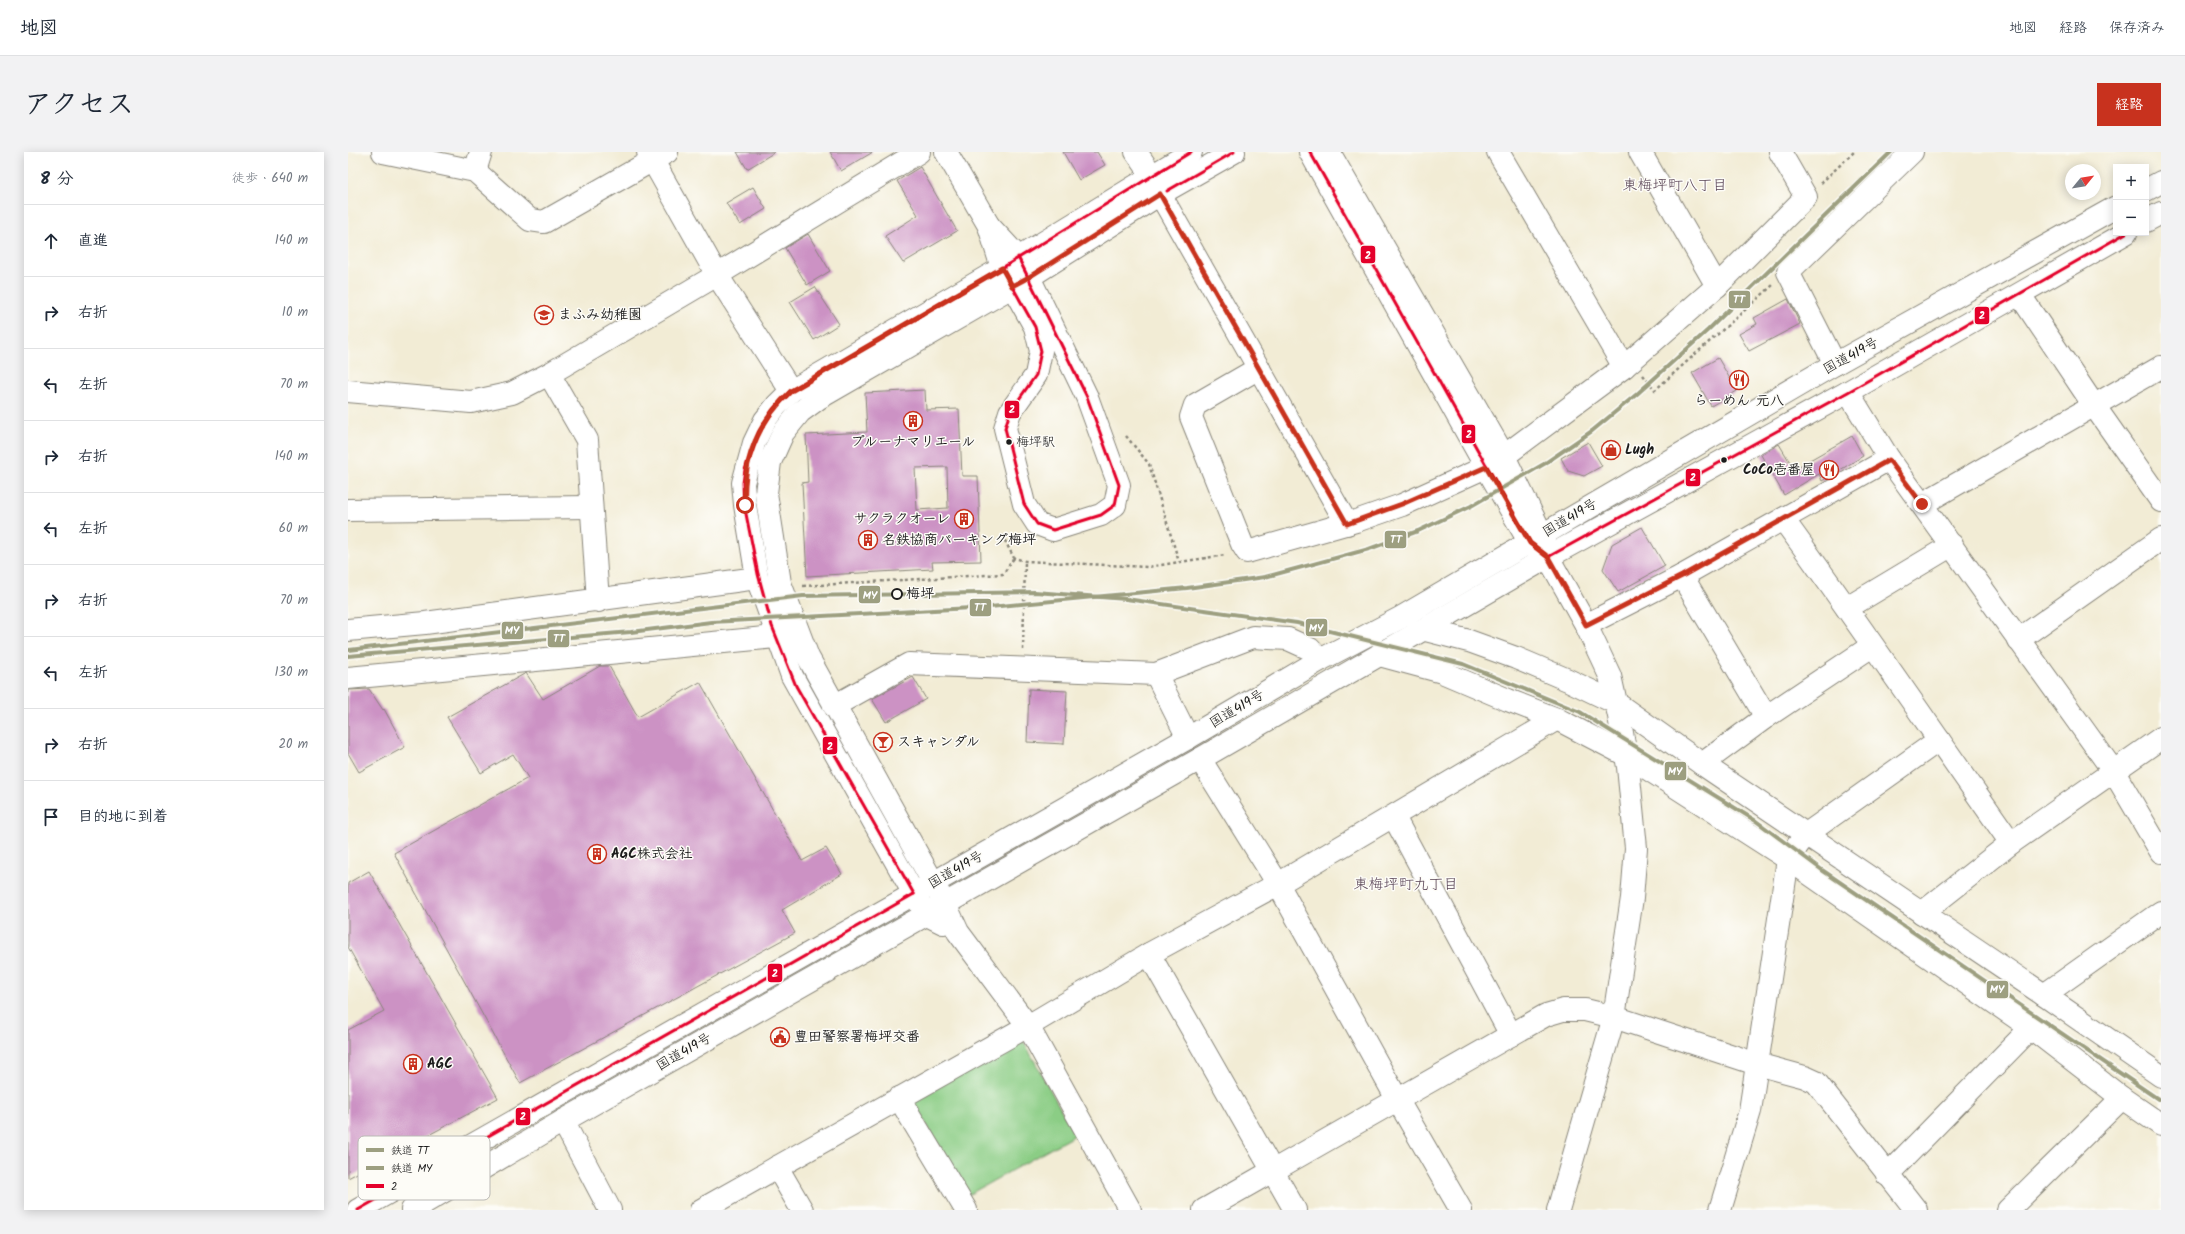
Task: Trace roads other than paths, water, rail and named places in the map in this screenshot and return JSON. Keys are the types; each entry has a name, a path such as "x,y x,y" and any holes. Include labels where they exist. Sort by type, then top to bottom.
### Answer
{"main road":[{"path":"383,152 478,162 530,220 544,222 656,155 717,275 791,391"},
{"path":"348,391 471,402 512,393 549,374 717,275 919,152"},
{"path":"946,152 1087,397 1119,485 1115,505 1101,515 1053,530 1037,524 1024,504 1005,428 1010,412 1036,375 1041,352 1035,327 1015,272"},
{"path":"1136,152 1347,524"},
{"path":"1156,185 1192,152"},
{"path":"936,910 933,883 808,657 780,583 766,493 770,462 783,434 800,412 819,398 1015,272 1156,185 1234,152"},
{"path":"1310,152 1486,467 1548,557 1586,625 1610,676 1626,755 1636,848 1632,898 1614,1018 1558,1210"},
{"path":"1329,152 1504,456 1536,539"},
{"path":"1498,152 1624,367"},
{"path":"1640,152 1717,286"},
{"path":"1504,456 1624,367 1717,286 1806,198 1780,152"},
{"path":"1835,364 1788,272 1912,152"},
{"path":"2149,188 2161,182"},
{"name":"国道419号","path":"488,1136 1188,738 1320,660 1400,618 1835,364 2113,209"},
{"path":"2149,220 2161,213"},
{"name":"国道419号","path":"490,1164 563,1121 1200,759 1379,655 1426,630 1548,557 1848,392 2121,236"},
{"path":"1015,272 791,391 765,420 754,443 743,483 745,505 757,578 776,637 792,676 812,715 914,894 936,910 958,932 1028,1026 1130,1210"},
{"path":"2020,295 2093,404 2161,501"},
{"path":"1922,504 2161,366"},
{"path":"1259,368 1195,405 1191,417 1247,552 1347,524 1402,504 1486,467"},
{"path":"549,374 587,440 598,601"},
{"path":"1848,392 1889,460 1952,545 2018,640 2114,772 2161,852"},
{"path":"1586,625 1682,576 1782,518 1889,460"},
{"path":"348,510 592,507"},
{"path":"1782,518 1848,608 1872,646 2011,843"},
{"path":"2018,640 2161,539"},
{"path":"1848,608 1952,545"},
{"path":"1682,576 1766,717"},
{"path":"348,630 425,623 598,601 757,578"},
{"path":"1426,630 1469,641 1509,656 1568,680 1616,703 1702,764 2044,995 2161,1076"},
{"path":"348,678 776,637"},
{"path":"834,706 909,664 1156,674 1253,637 1288,639 1310,649 1320,660"},
{"path":"1702,764 1766,717 1872,646"},
{"path":"1379,655 1442,672 1557,719 1626,755 1788,859 2031,1028 2122,1098 2161,1125"},
{"path":"1156,674 1188,738"},
{"path":"700,1210 1028,1026 1149,954 1278,884 1557,719"},
{"path":"1922,913 2011,843 2161,738"},
{"path":"1720,1210 1750,1111 1788,859 1805,834 1939,740"},
{"path":"1200,759 1278,884 1397,1099 1461,1210"},
{"path":"1394,816 1511,1035"},
{"path":"2044,995 2161,912"},
{"path":"1149,954 1295,1210"},
{"path":"1204,1210 1397,1099 1511,1035 1559,1010 1585,1010 1614,1018 1757,1064 1805,1077 1816,1082 1887,1175 1916,1210"},
{"path":"1887,1175 2031,1028"},
{"path":"899,1098 966,1210"},
{"path":"2008,1210 2122,1098"},
{"path":"563,1121 610,1210"},
{"path":"778,1167 802,1210"},
{"name":"国道419号","path":"358,1210 376,1200"},
{"name":"国道419号","path":"412,1210 429,1200"}],"rail line":[{"name":"TT","path":"348,656 631,632 711,622 990,607 1187,588 1265,577 1369,549 1418,531 1471,506 1544,464 1592,431 1637,394 1708,330 1891,152"},
{"name":"MY","path":"349,650 803,596 1035,592 1126,599 1297,623 1463,664 1580,712 1756,821 1822,870 2158,1099"}],"place":[{"name":"まふみ幼稚園","path":"544,315"},
{"name":"らーめん 元八","path":"1739,380"},
{"name":"プルーナマリエール","path":"913,421"},
{"name":"梅坪駅","path":"1009,442"},
{"name":"Lugh","path":"1611,450"},
{"name":"CoCo壱番屋","path":"1829,470"},
{"name":"サクラクオーレ","path":"964,519"},
{"name":"名鉄協商パーキング梅坪","path":"868,540"},
{"name":"梅坪","path":"897,594"},
{"name":"スキャンダル","path":"883,742"},
{"name":"AGC株式会社","path":"597,854"},
{"name":"豊田警察署梅坪交番","path":"780,1037"},
{"name":"AGC","path":"413,1064"}],"district":[{"name":"東梅坪町八丁目","path":"1675,186"},
{"name":"東梅坪町九丁目","path":"1406,885"}]}
